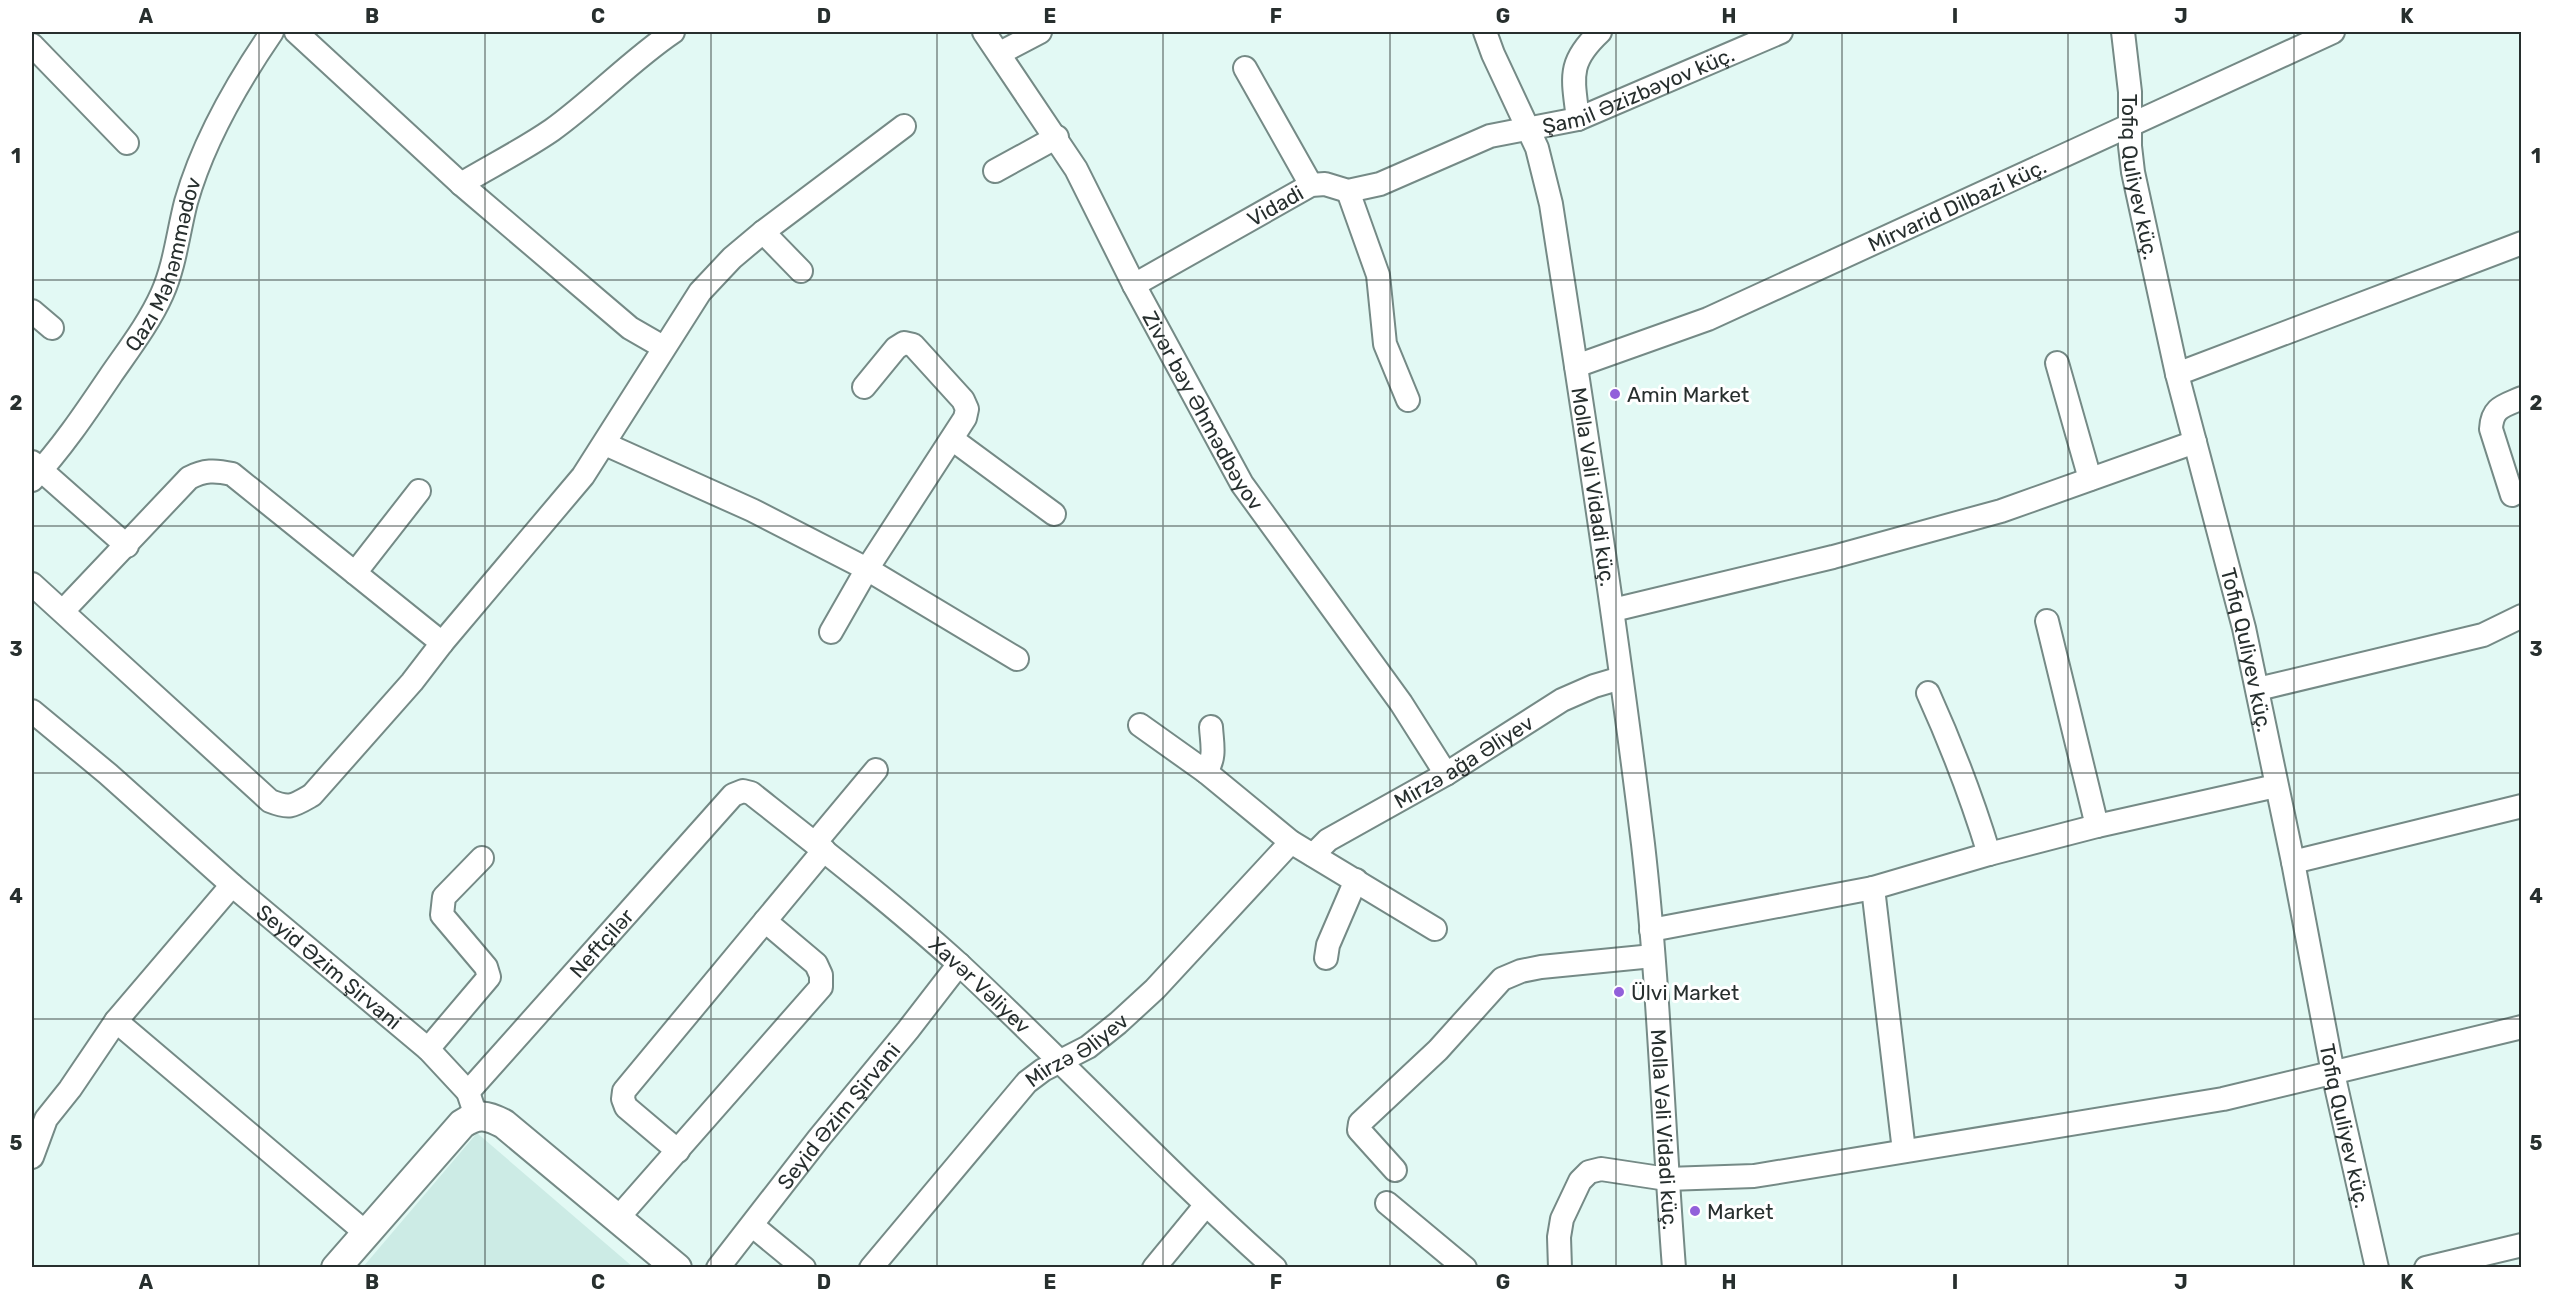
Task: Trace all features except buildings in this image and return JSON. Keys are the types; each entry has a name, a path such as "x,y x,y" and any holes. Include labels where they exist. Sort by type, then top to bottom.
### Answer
{"street":[{"name":"Qazı Məhəmmədov","path":"34,471 66,440 142,331 162,295 172,267 186,202 196,173 230,101 272,32"},
{"path":"296,32 460,184 630,328 663,347"},
{"path":"460,184 550,131 630,63 673,32"},
{"name":"Zivər bəy Əhmədbəyov","path":"984,32 1057,137 1076,169 1134,285 1242,484 1401,703 1446,774"},
{"path":"1000,53 1040,32"},
{"name":"Molla Vəli Vidadi küç.","path":"1485,32 1539,157 1551,204 1576,366 1613,610 1643,845 1653,956 1674,1268"},
{"path":"1578,119 1573,74 1578,58 1586,45 1600,32"},
{"name":"Şamil Əzizbəyov küç.","path":"1528,128 1578,119 1781,32"},
{"name":"Tofiq Quliyev küç.","path":"2123,32 2132,124 2130,146 2133,172 2177,374 2258,689 2276,786 2294,862 2333,1073 2377,1268"},
{"name":"Mirvarid Dilbazi küç.","path":"1576,366 1708,319 2333,32"},
{"path":"32,45 127,143"},
{"path":"1245,68 1311,185"},
{"path":"32,584 270,801 285,807 294,806 312,795 412,682 442,643 567,497 605,444 663,347 700,292 732,258 763,232 904,126"},
{"name":"Vidadi","path":"1134,285 1311,185 1325,184 1348,191 1380,184 1490,136 1528,128"},
{"path":"995,171 1057,137"},
{"path":"1348,191 1378,274 1385,344 1408,400"},
{"path":"763,232 801,271"},
{"path":"2177,374 2522,243"},
{"path":"32,312 52,327"},
{"path":"831,632 867,569 965,418 967,409 963,400 913,345 904,343 896,348 864,387"},
{"path":"2057,363 2090,479"},
{"path":"2511,495 2491,429 2492,417 2498,409 2522,398"},
{"path":"952,438 1054,514"},
{"path":"1613,610 1833,557 1990,514 2195,442"},
{"path":"605,444 752,510 867,569 1017,659"},
{"path":"63,611 189,478 201,472 217,470 232,474 442,643"},
{"path":"34,471 127,546"},
{"path":"355,573 419,491"},
{"path":"2258,689 2483,635 2522,616"},
{"path":"2047,621 2097,826"},
{"name":"Mirzə ağa Əliyev","path":"1313,855 1328,840 1446,774 1562,700 1594,686 1621,678"},
{"path":"1928,693 1956,755 1989,854"},
{"name":"Seyid Əzim Şirvani","path":"32,711 108,774 232,885 428,1049 472,1104"},
{"path":"1140,725 1206,772 1291,842 1435,929"},
{"path":"1206,772 1212,763 1213,754 1210,727"},
{"path":"678,1151 626,1107 623,1099 624,1091 765,921 876,770"},
{"path":"1651,930 1873,888 1989,854 2097,826 2276,786"},
{"name":"Xavər Vəliyev","path":"733,795 743,791 751,793 819,846 958,964 1205,1206 1275,1268"},
{"name":"Neftçilər","path":"336,1268 462,1124 472,1104 733,795"},
{"path":"2294,862 2522,806"},
{"name":"Mirzə Əliyev","path":"871,1268 1027,1082 1043,1070 1102,1038 1155,989 1291,842"},
{"path":"428,1049 489,977 486,967 442,915 444,897 482,858"},
{"path":"1326,958 1328,945 1356,880"},
{"path":"32,1157 46,1119 70,1089 116,1021 232,885"},
{"path":"1873,888 1904,1151"},
{"path":"617,1219 821,987 821,975 816,964 765,921"},
{"path":"1395,1170 1359,1130 1360,1123 1438,1050 1502,980 1521,970 1653,956"},
{"name":"Seyid Əzim Şirvani","path":"718,1268 958,964"},
{"path":"116,1021 366,1233"},
{"path":"1560,1268 1562,1219 1580,1181 1589,1172 1601,1169 1667,1179 1707,1180 1754,1176 2223,1100 2522,1028"},
{"path":"472,1104 504,1124 677,1268"},
{"path":"1387,1203 1465,1268"},
{"path":"1154,1268 1205,1206"},
{"path":"753,1226 804,1268"},
{"path":"2426,1268 2522,1245"}],"shaded area":[{"path":"477,1133 633,1267 363,1267"}],"place":[{"name":"Amin Market","path":"1615,394"},
{"name":"Ülvi Market","path":"1619,992"},
{"name":"Market","path":"1695,1211"}]}
